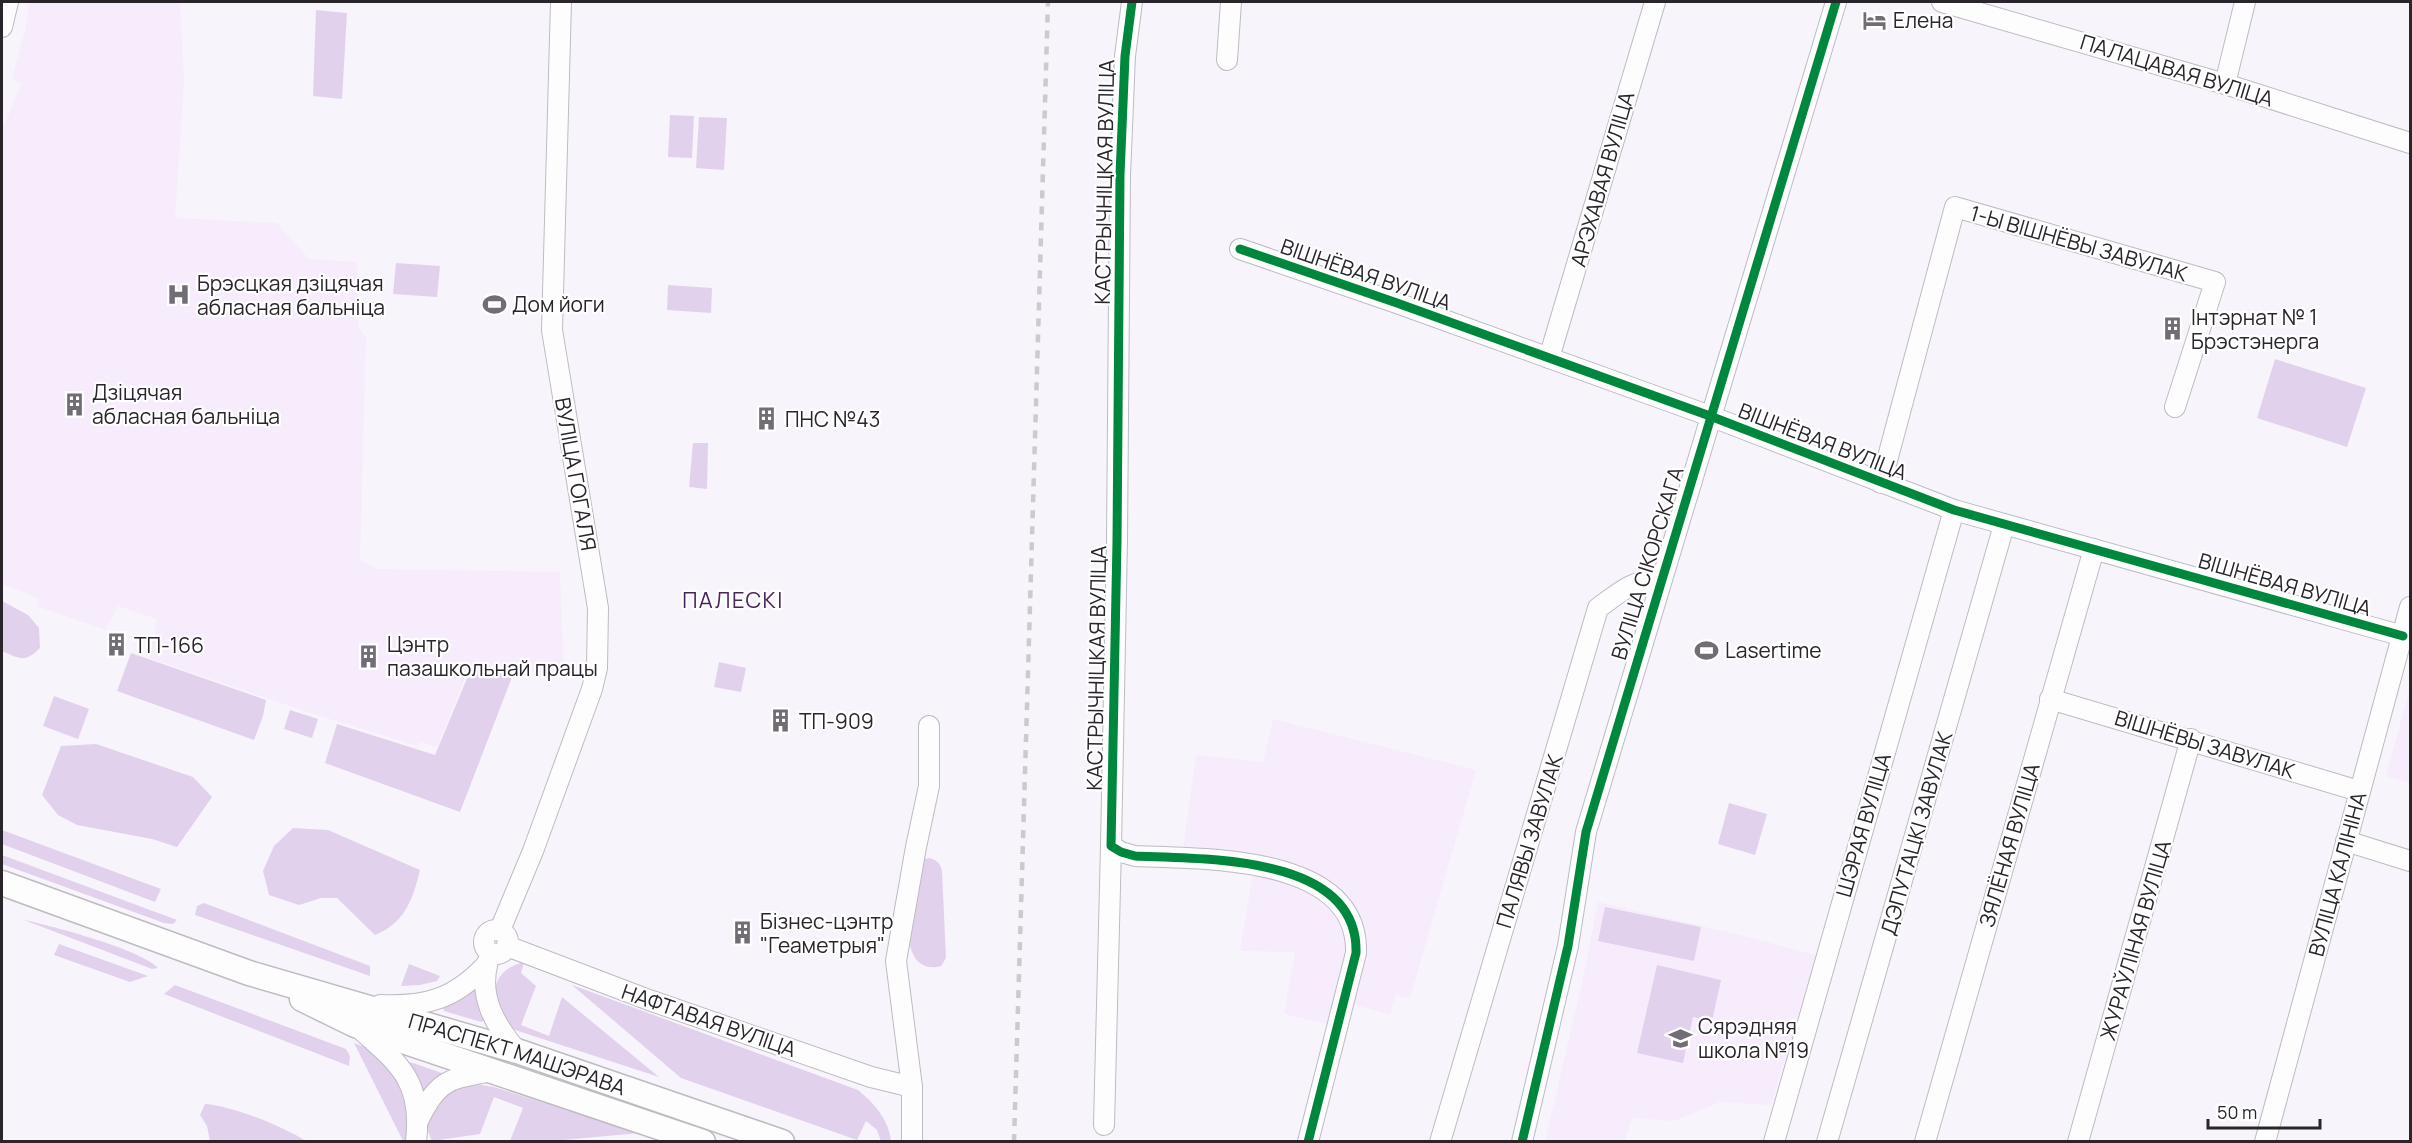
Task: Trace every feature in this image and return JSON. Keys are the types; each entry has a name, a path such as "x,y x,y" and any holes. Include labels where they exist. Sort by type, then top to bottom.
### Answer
{"main road":[{"name":"ПРАСПЕКТ МАШЭРАВА","path":"2,883 360,1015 491,1071 704,1142"},
{"name":"ПРАСПЕКТ МАШЭРАВА","path":"360,1015 518,1051 782,1142"}],"street":[{"path":"2,27 8,2"},
{"name":"ВУЛІЦА ГОГАЛЯ","path":"496,948 592,689 598,661 598,608 552,330 561,2"},
{"name":"КАСТРЫЧНІЦКАЯ ВУЛІЦА","path":"1104,1125 1117,541 1120,175 1125,56 1132,2"},
{"path":"1227,60 1231,2"},
{"name":"АРЭХАВАЯ ВУЛІЦА","path":"1549,358 1655,2"},
{"name":"ВУЛІЦА СІКОРСКАГА","path":"1522,1142 1568,946 1586,832 1659,583 1836,2"},
{"name":"ПАЛАЦАВАЯ ВУЛІЦА","path":"1942,2 2225,84 2410,143"},
{"path":"2225,84 2245,2"},
{"name":"1-Ы ВІШНЁВЫ ЗАВУЛАК","path":"1881,483 1955,207 2215,282 2175,407"},
{"name":"ВІШНЁВАЯ ВУЛІЦА","path":"1240,249 1710,416 1954,510 2403,636"},
{"name":"ШЭРАЯ ВУЛІЦА","path":"1774,1142 1954,510"},
{"name":"ДЭПУТАЦКІ ЗАВУЛАК","path":"1827,1142 2004,525"},
{"name":"ЗЯЛЁНАЯ ВУЛІЦА","path":"1925,1142 2094,549"},
{"name":"ПАЛЯВЫ ЗАВУЛАК","path":"1440,1142 1598,608 1637,582 1648,580 1659,583"},
{"name":"ВУЛІЦА КАЛІНІНА","path":"2265,1142 2410,607"},
{"name":"ВІШНЁВЫ ЗАВУЛАК","path":"2050,699 2191,739 2359,791"},
{"path":"912,1142 912,1088 896,961 929,786 929,726"},
{"name":"ЖУРАЎЛІНАЯ ВУЛІЦА","path":"2078,1142 2191,739"},
{"path":"2346,841 2410,861"},
{"path":"1110,846 1135,856 1233,861 1287,873 1323,890 1347,914 1354,928 1356,953 1308,1142"},
{"path":"416,1142 418,1119 414,1095 399,1066 360,1015 435,1001 458,991 474,978 496,948"},
{"path":"496,948 488,1005 498,1028 518,1051"},
{"name":"НАФТАВАЯ ВУЛІЦА","path":"496,948 871,1077 912,1088"},
{"path":"418,1119 428,1099 451,1080 491,1071"}],"shaded area":[{"name":"Брэсцкая дзіцячая абласная бальніца","path":"29,2 180,2 184,81 175,218 277,223 309,259 357,262 358,327 366,337 360,560 377,569 560,572 564,674 467,666 464,681 437,747 420,742 418,746 310,713 149,658 157,619 118,606 106,630 37,606 38,598 2,584 2,123 5,124 21,84 12,78 26,27"},
{"path":"316,10 347,13 342,99 313,96"},
{"path":"670,115 694,116 692,158 668,157"},
{"path":"699,117 727,118 724,170 696,168"},
{"path":"396,263 440,266 437,297 393,294"},
{"path":"668,285 712,288 711,313 667,310"},
{"path":"2275,359 2366,388 2347,447 2257,418"},
{"path":"693,443 708,443 707,489 689,487"},
{"path":"2,601 28,615 39,628 40,648 26,658 18,658 2,651"},
{"path":"131,653 266,700 254,740 117,691"},
{"path":"719,662 746,668 741,692 714,687"},
{"path":"471,669 514,672 460,812 325,763 337,724 435,755"},
{"path":"2410,688 2410,783 2386,776"},
{"path":"54,696 89,709 78,739 43,726"},
{"path":"290,710 318,719 312,738 284,729"},
{"path":"1273,719 1476,770 1410,998 1396,995 1390,1014 1334,1000 1328,1024 1284,1014 1295,952 1240,951 1255,861 1183,849 1196,755 1263,762"},
{"path":"96,744 193,777 212,797 177,847 152,839 77,825 58,815 42,795 61,746"},
{"path":"1729,803 1767,814 1755,855 1718,844"},
{"path":"293,828 328,830 420,870 411,900 401,917 375,935 337,898 321,898 299,905 269,895 263,871 274,846"},
{"path":"2,830 161,889 155,902 2,844"},
{"path":"2,855 177,920 173,924 164,923 2,864"},
{"path":"929,858 938,862 942,871 946,958 941,966 934,967 927,967 918,961 911,950 909,937 920,866 924,859"},
{"name":"Сярэдняя школа №19","path":"1598,902 1816,955 1771,1105 1720,1102 1674,1121 1632,1118 1625,1141 1545,1142 1584,974"},
{"path":"204,903 370,966 370,976 195,915 197,906"},
{"path":"1605,907 1701,927 1694,961 1598,941"},
{"path":"24,920 115,946 133,953 158,968 152,969"},
{"path":"59,944 148,976 130,982 54,955"},
{"path":"524,962 521,973 536,986 521,1025 549,1036 562,997 659,1077 509,1028 498,1008 496,989 498,980 503,973"},
{"path":"409,964 440,976 437,981 401,986"},
{"path":"1657,965 1721,980 1712,1021 1693,1017 1683,1063 1637,1053"},
{"path":"175,985 346,1049 350,1056 349,1066 164,994"},
{"path":"572,985 858,1090 880,1112 890,1133 891,1141 881,1141 877,1130 866,1121 857,1140 681,1078"},
{"path":"478,987 485,1020 481,1022 444,1011 443,1008"},
{"path":"354,1043 368,1048 399,1076 410,1121 406,1141 403,1141"},
{"path":"410,1062 448,1075 423,1095 409,1065"},
{"path":"471,1083 494,1087 639,1133 553,1141 510,1141 523,1108 494,1097 480,1134 432,1141 427,1129 429,1113 445,1092"},
{"path":"205,1104 257,1118 306,1141 210,1141 207,1126 200,1115"}],"railway":[{"path":"1014,1142 1048,2"}],"cycle path":[{"path":"1132,2 1125,56 1120,175 1117,541 1111,846 1135,856 1198,858 1272,868 1305,880 1332,897 1350,921 1356,953 1308,1142"},
{"path":"1522,1142 1568,946 1586,832 1836,2"},
{"path":"1240,249 1710,416 1954,510 2403,636"}],"place":[{"name":"Елена","path":"1875,20"},
{"name":"Брэсцкая дзіцячая абласная бальніца","path":"179,295"},
{"name":"Дом йоги","path":"494,304"},
{"name":"Інтэрнат № 1 Брэстэнерга","path":"2173,329"},
{"name":"Дзіцячая абласная бальніца","path":"74,404"},
{"name":"ПНС №43","path":"767,419"},
{"name":"ТП-166","path":"116,645"},
{"name":"Lasertime","path":"1707,650"},
{"name":"Цэнтр пазашкольнай працы","path":"369,656"},
{"name":"ТП-909","path":"781,721"},
{"name":"Бізнес-цэнтр \"Геаметрыя\"","path":"742,933"},
{"name":"Сярэдняя школа №19","path":"1680,1038"}],"district":[{"name":"ПАЛЕСКІ","path":"733,600"}]}
